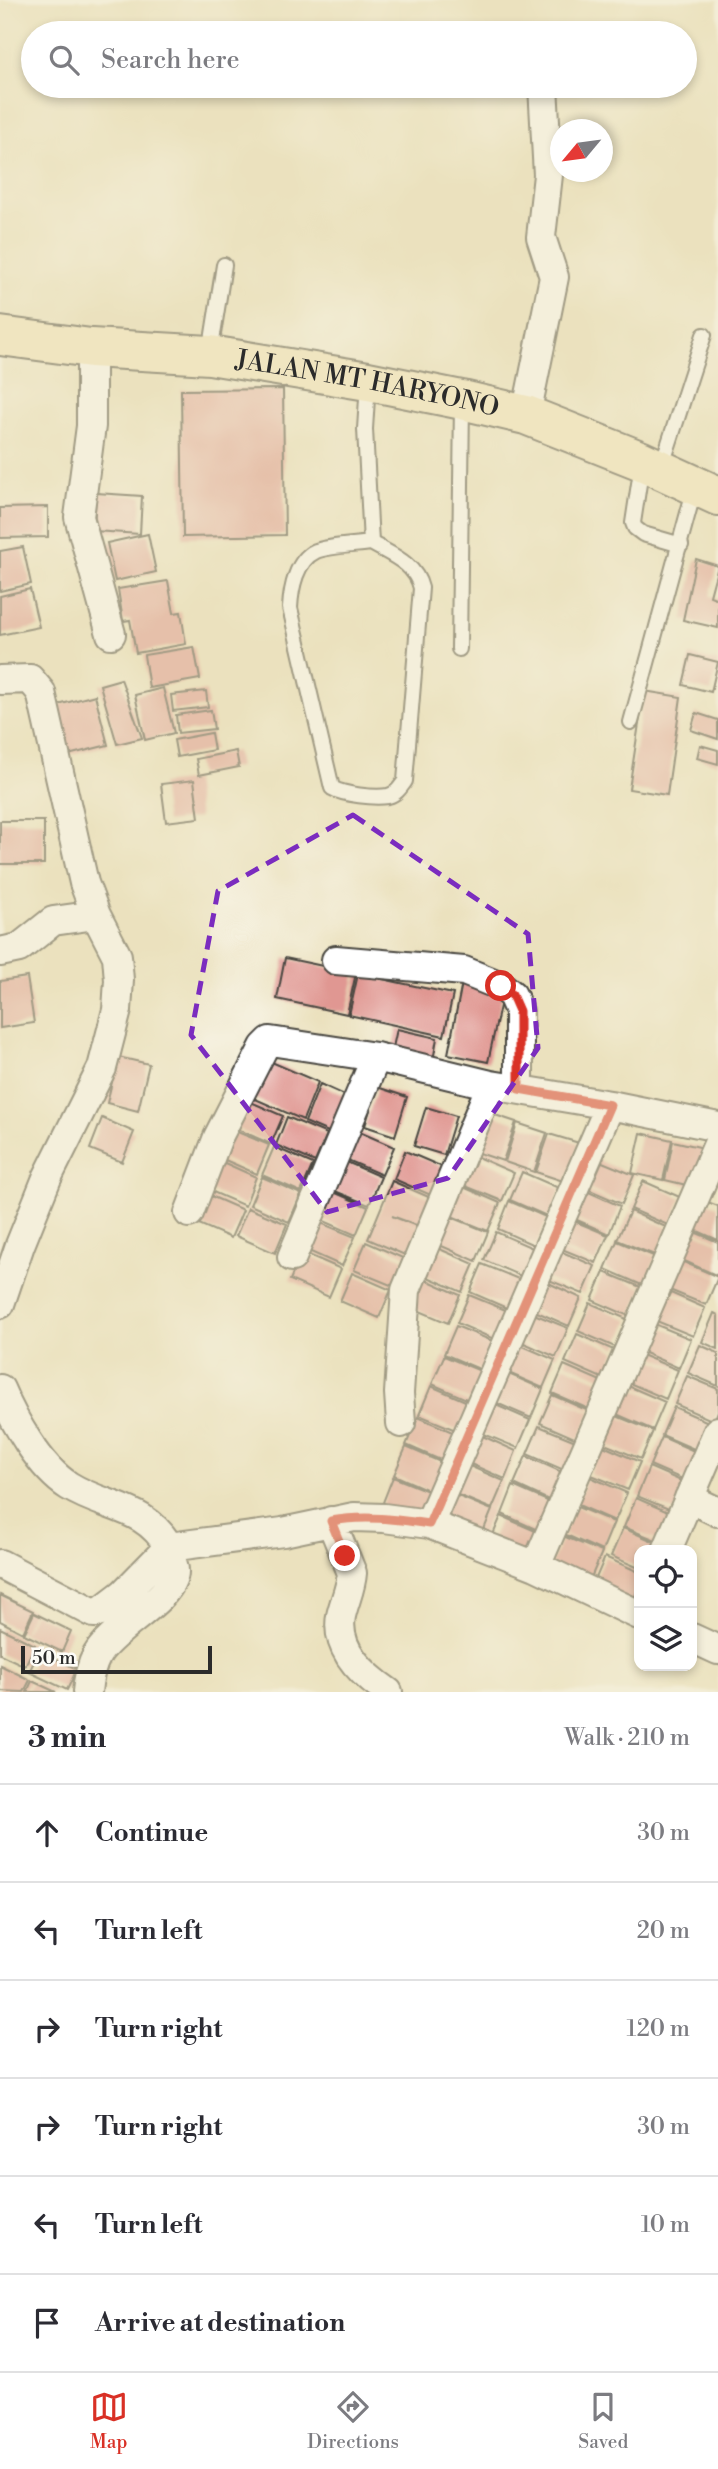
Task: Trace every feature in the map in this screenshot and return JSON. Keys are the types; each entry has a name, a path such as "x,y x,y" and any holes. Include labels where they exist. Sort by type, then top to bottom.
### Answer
{"main road":[{"name":"JALAN MT HARYONO","path":"0,337 91,348 210,355 368,381 462,400 526,415 651,465 707,491"}],"street":[{"path":"526,415 554,277 541,237 548,175 544,98"},
{"path":"91,348 91,426 79,517 111,634"},
{"path":"0,680 30,679 41,692 84,883 96,915 117,956 119,980 117,1010 102,1068 47,1178 0,1304"},
{"path":"0,952 19,948 53,921 96,915"},
{"path":"336,960 464,971 501,986 512,995 519,1011 505,1087 406,1290 399,1393 401,1423"},
{"path":"189,1213 218,1137 266,1044 275,1041 376,1057 505,1087 718,1127"},
{"path":"292,1256 376,1057"},
{"path":"429,1524 610,1105"},
{"path":"536,1566 718,1144"},
{"path":"0,1389 39,1458 51,1472 77,1490 130,1511 149,1522 162,1534 174,1569 172,1582 156,1601 118,1629 97,1654 87,1692"},
{"path":"669,1545 718,1431"},
{"path":"689,1498 718,1511"},
{"path":"0,1564 98,1613 123,1594 167,1549 333,1525 354,1517 374,1517 429,1524 536,1566 634,1613"},
{"path":"333,1525 352,1573 341,1618 342,1640 358,1667 388,1692"},
{"path":"697,1641 718,1650"}],"lane":[{"path":"210,355 223,265"},
{"path":"681,545 643,534 635,528 651,465 704,335"},
{"path":"368,381 365,429 371,542"},
{"path":"459,649 462,400"},
{"path":"631,722 650,646 681,545 707,491"},
{"path":"371,542 411,567 421,588 405,781 398,791 389,796 341,794 332,788 290,608 292,584 301,566 315,551 371,542"}],"highlighted area":[{"path":"353,815 528,934 538,1048 448,1178 327,1212 191,1035 218,891"}],"building":[{"path":"283,389 285,535 183,537 181,390"},
{"path":"96,493 142,496 140,534 94,531"},
{"path":"48,507 48,537 0,538 0,508"},
{"path":"148,534 156,572 115,581 107,543"},
{"path":"23,547 31,584 0,591 0,551"},
{"path":"696,559 718,566 710,596 718,599 718,628 683,620"},
{"path":"168,581 174,613 181,612 186,644 136,653 130,620 123,621 118,589"},
{"path":"30,589 39,627 0,635 0,596"},
{"path":"194,647 200,679 149,688 144,655"},
{"path":"690,655 718,662 711,692 683,685"},
{"path":"121,679 142,738 117,744 100,685"},
{"path":"163,688 174,733 145,740 135,695"},
{"path":"206,691 208,707 173,711 171,695"},
{"path":"644,691 681,697 667,795 629,789"},
{"path":"95,695 108,745 64,756 51,707"},
{"path":"211,710 214,729 178,733 176,715"},
{"path":"696,713 718,720 718,739 691,730"},
{"path":"211,733 214,750 177,757 174,740"},
{"path":"700,745 718,750 718,764 697,758"},
{"path":"236,751 239,767 199,775 196,759"},
{"path":"194,780 199,818 166,822 161,784"},
{"path":"0,821 44,821 44,864 0,864"},
{"path":"285,958 356,973 347,1014 277,999"},
{"path":"358,974 453,994 444,1036 349,1015"},
{"path":"27,977 34,1023 0,1028 0,981"},
{"path":"462,983 503,992 488,1062 448,1054"},
{"path":"397,1029 437,1038 433,1061 392,1052"},
{"path":"118,1057 149,1064 138,1111 107,1103"},
{"path":"260,1057 318,1082 303,1120 244,1094"},
{"path":"320,1084 349,1097 333,1134 305,1122"},
{"path":"377,1087 407,1097 395,1136 365,1126"},
{"path":"244,1099 283,1116 271,1144 232,1127"},
{"path":"426,1107 456,1116 444,1155 414,1146"},
{"path":"486,1112 516,1122 503,1161 473,1151"},
{"path":"287,1117 327,1134 315,1162 276,1145"},
{"path":"102,1118 134,1132 122,1162 90,1149"},
{"path":"517,1123 547,1133 534,1172 505,1162"},
{"path":"230,1129 269,1145 257,1174 218,1157"},
{"path":"355,1130 394,1147 382,1175 343,1158"},
{"path":"641,1133 672,1140 663,1180 632,1173"},
{"path":"549,1134 579,1143 566,1182 536,1172"},
{"path":"673,1141 704,1148 695,1187 665,1180"},
{"path":"274,1147 313,1164 301,1192 262,1175"},
{"path":"405,1151 445,1168 433,1196 394,1179"},
{"path":"475,1156 514,1173 502,1201 463,1185"},
{"path":"595,1159 634,1175 622,1204 583,1187"},
{"path":"218,1160 256,1177 245,1206 206,1189"},
{"path":"342,1160 381,1177 369,1205 330,1189"},
{"path":"522,1172 561,1189 549,1217 510,1200"},
{"path":"262,1177 301,1194 289,1222 250,1205"},
{"path":"392,1181 431,1198 419,1226 392,1216 419,1227 407,1256 368,1239"},
{"path":"643,1181 682,1198 670,1226 631,1209"},
{"path":"461,1186 500,1203 488,1231 449,1215"},
{"path":"582,1189 620,1206 609,1234 570,1217"},
{"path":"329,1190 368,1207 356,1235 317,1218"},
{"path":"204,1193 243,1210 231,1238 192,1221"},
{"path":"509,1201 548,1218 536,1246 498,1229"},
{"path":"705,1201 718,1206 718,1240 693,1229"},
{"path":"248,1208 287,1224 275,1253 236,1236"},
{"path":"630,1211 668,1228 657,1256 617,1240"},
{"path":"449,1216 488,1232 476,1261 437,1244"},
{"path":"569,1219 608,1235 596,1263 557,1247"},
{"path":"316,1221 355,1237 342,1266 304,1249"},
{"path":"692,1231 718,1242 718,1276 680,1259"},
{"path":"496,1232 535,1249 523,1277 484,1260"},
{"path":"617,1241 656,1257 644,1286 605,1269"},
{"path":"366,1242 405,1259 393,1286 354,1270"},
{"path":"435,1247 474,1264 462,1292 423,1275"},
{"path":"555,1249 595,1266 583,1294 544,1278"},
{"path":"302,1252 341,1269 329,1297 290,1280"},
{"path":"679,1260 718,1277 706,1305 667,1289"},
{"path":"482,1264 521,1280 509,1309 470,1292"},
{"path":"604,1272 643,1288 631,1317 592,1300"},
{"path":"352,1273 391,1290 379,1318 340,1301"},
{"path":"422,1278 460,1295 448,1323 410,1307"},
{"path":"542,1280 581,1298 569,1326 530,1309"},
{"path":"666,1291 705,1308 693,1336 654,1320"},
{"path":"469,1295 508,1311 496,1340 457,1323"},
{"path":"590,1303 629,1320 617,1348 578,1331"},
{"path":"529,1312 568,1328 556,1357 517,1340"},
{"path":"714,1313 718,1315 718,1349 702,1342"},
{"path":"652,1323 691,1339 679,1368 640,1351"},
{"path":"456,1326 495,1342 484,1371 444,1354"},
{"path":"577,1334 616,1351 604,1379 565,1362"},
{"path":"516,1343 555,1360 543,1388 504,1371"},
{"path":"700,1345 718,1353 718,1386 688,1373"},
{"path":"639,1354 678,1370 666,1399 627,1382"},
{"path":"444,1356 483,1372 471,1401 432,1384"},
{"path":"564,1365 603,1382 591,1410 552,1393"},
{"path":"504,1372 543,1389 531,1418 492,1401"},
{"path":"687,1376 718,1389 718,1411 714,1421 675,1404"},
{"path":"626,1385 665,1402 653,1430 614,1413"},
{"path":"431,1386 470,1403 458,1431 419,1415"},
{"path":"552,1395 591,1412 579,1440 540,1423"},
{"path":"491,1403 530,1420 518,1448 479,1432"},
{"path":"674,1407 713,1424 701,1452 662,1435"},
{"path":"614,1415 653,1431 641,1459 602,1443"},
{"path":"418,1417 457,1434 445,1462 406,1445"},
{"path":"539,1426 578,1442 566,1471 527,1454"},
{"path":"478,1434 516,1451 505,1479 466,1462"},
{"path":"662,1437 701,1454 689,1482 650,1465"},
{"path":"601,1445 640,1462 628,1490 589,1474"},
{"path":"406,1447 445,1464 433,1492 394,1475"},
{"path":"526,1456 564,1473 553,1502 514,1484"},
{"path":"465,1464 504,1481 492,1509 453,1493"},
{"path":"649,1467 688,1484 676,1512 637,1496"},
{"path":"588,1476 627,1493 615,1521 576,1504"},
{"path":"393,1477 433,1493 420,1522 382,1505"},
{"path":"513,1486 552,1503 540,1531 502,1514"},
{"path":"453,1494 492,1510 480,1539 441,1522"},
{"path":"636,1498 675,1515 663,1543 624,1527"},
{"path":"575,1506 614,1522 602,1551 564,1534"},
{"path":"501,1516 540,1533 528,1561 489,1544"},
{"path":"623,1528 662,1545 634,1545 634,1566 611,1556"},
{"path":"563,1536 602,1552 590,1580 551,1564"},
{"path":"605,1557 634,1570 633,1602 593,1585"},
{"path":"0,1595 33,1611 23,1633 0,1621"},
{"path":"34,1613 71,1631 62,1652 24,1634"},
{"path":"0,1628 35,1645 25,1666 0,1654"},
{"path":"39,1651 77,1669 67,1690 29,1672"},
{"path":"0,1665 30,1680 24,1692 0,1691"},
{"path":"32,1681 56,1692 27,1692"}],"route":[{"path":"345,1556 331,1521 354,1517 429,1524 610,1105 519,1089 519,1011 512,995 501,986"}]}
